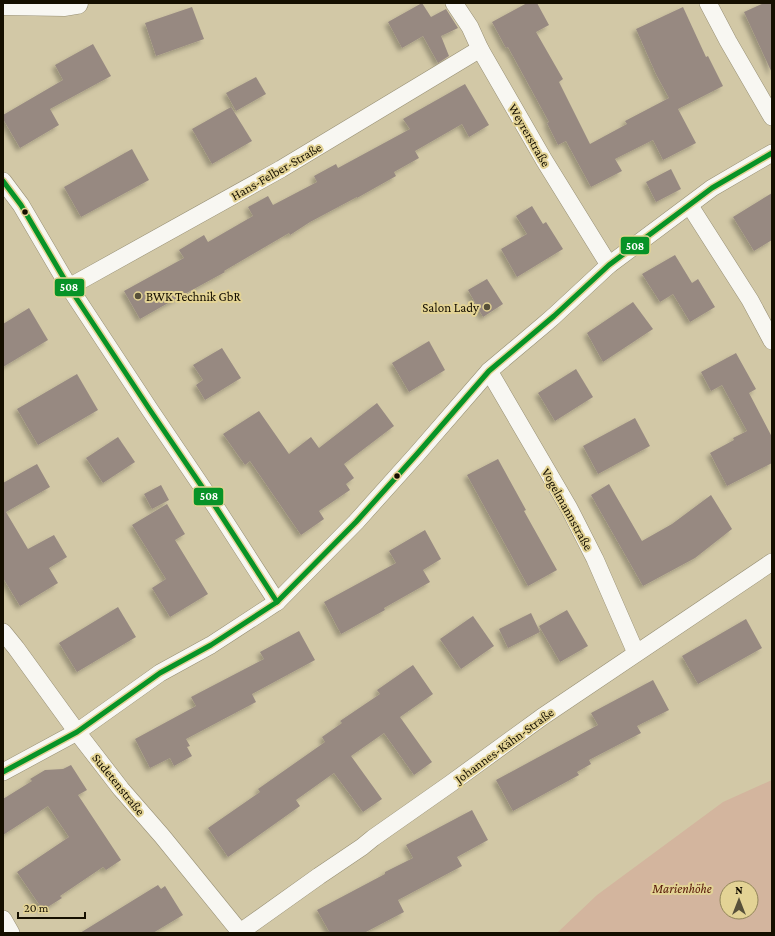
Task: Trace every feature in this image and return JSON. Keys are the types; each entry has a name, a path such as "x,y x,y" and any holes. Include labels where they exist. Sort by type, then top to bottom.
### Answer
{"main road":[{"path":"3,4 65,5 77,3"}],"street":[{"name":"Weyrerstraße","path":"454,3 470,27 480,49 544,160 609,265"},
{"path":"708,3 772,117"},
{"name":"Hans-Felber-Straße","path":"69,287 281,169 480,49"},
{"path":"3,772 77,732 160,674 211,646 277,602 356,522 489,371 554,316 609,265 690,206 712,188 772,153"},
{"path":"3,182 21,205 69,287 277,602"},
{"path":"690,206 750,300 772,341"},
{"name":"Vogelmannstraße","path":"489,371 572,514 595,559 636,653"},
{"name":"Johannes-Kähn-Straße","path":"240,933 542,717 772,562"},
{"name":"Sudetenstraße","path":"3,632 121,789 162,836 240,933"},
{"path":"3,919 11,933"}],"green space":[{"name":"Marienhöhe","path":"772,780 772,933 557,933 597,895 723,802"}],"building":[{"path":"422,3 431,17 446,9 458,28 441,36 449,56 438,63 423,36 402,48 388,22"},
{"path":"527,3 537,3 549,25 536,32 563,79 559,82 590,144 627,124 625,121 669,98 656,74 636,29 683,7 706,57 708,56 723,86 678,109 696,143 663,160 653,140 615,159 622,171 591,187 566,141 558,145 547,123 549,122 508,47 506,48 492,22"},
{"path":"764,3 772,3 772,73 744,12"},
{"path":"192,7 204,39 156,56 145,23"},
{"path":"93,44 111,76 50,109 59,125 20,148 3,119 3,115 63,80 55,65"},
{"path":"256,77 266,94 236,111 226,93"},
{"path":"465,84 489,125 469,137 462,124 415,151 419,158 394,172 396,176 310,222 290,235 289,233 224,271 225,272 140,319 124,291 184,258 179,250 204,235 208,242 253,216 248,207 268,196 273,205 317,182 314,176 336,164 338,168 410,129 403,119"},
{"path":"231,107 252,141 212,164 192,129"},
{"path":"132,149 149,180 81,217 64,187"},
{"path":"671,169 681,189 656,202 646,182"},
{"path":"772,193 772,240 754,251 733,217"},
{"path":"532,206 543,224 546,222 563,249 517,277 501,249 527,234 516,216"},
{"path":"675,255 692,283 698,279 715,307 690,322 673,294 660,302 642,274"},
{"path":"487,279 503,304 483,317 468,290"},
{"path":"633,302 653,329 603,362 587,333"},
{"path":"29,308 48,340 3,367 3,324"},
{"path":"429,341 445,370 409,392 392,363"},
{"path":"222,348 241,378 205,400 196,385 203,380 193,365"},
{"path":"736,353 756,389 749,393 772,437 772,463 727,486 710,453 747,431 722,385 711,391 701,372"},
{"path":"576,369 593,397 555,421 538,393"},
{"path":"77,374 98,410 38,445 17,409"},
{"path":"377,403 394,426 344,464 354,478 346,484 350,490 319,511 324,519 301,535 250,461 245,465 223,434 259,411 289,454 311,437 319,448"},
{"path":"635,418 650,446 598,474 583,446"},
{"path":"118,437 135,462 103,483 86,458"},
{"path":"498,459 526,510 524,511 557,570 528,586 467,475"},
{"path":"37,464 50,487 6,512 28,549 54,535 67,557 49,568 58,583 20,606 3,578 3,483"},
{"path":"609,484 642,541 672,524 711,495 732,529 695,558 643,586 591,495"},
{"path":"161,485 169,500 152,509 144,494"},
{"path":"167,504 185,534 175,540 208,594 170,617 152,588 166,579 132,525"},
{"path":"425,530 441,559 423,570 430,582 384,608 385,610 341,634 324,602 396,563 389,551"},
{"path":"118,607 136,637 77,672 59,643"},
{"path":"567,610 588,646 560,662 539,626"},
{"path":"531,613 540,632 508,648 499,629"},
{"path":"473,616 494,646 461,669 440,639"},
{"path":"746,619 762,648 698,684 682,656"},
{"path":"299,631 315,660 252,694 256,702 186,739 190,746 187,747 192,756 174,766 170,758 150,768 135,739 196,706 191,697 264,659 260,652"},
{"path":"413,665 433,694 400,717 432,762 414,775 384,733 351,756 382,799 363,812 334,773 296,800 300,806 228,857 208,828 260,792 258,789 325,742 322,737 342,723 340,721 380,694 377,690"},
{"path":"653,680 669,710 637,726 641,733 589,760 591,764 577,772 579,775 513,811 496,780 598,725 591,713"},
{"path":"71,765 87,790 78,795 121,860 106,870 103,867 60,896 62,898 43,910 17,872 69,837 48,806 3,835 3,799 32,781 30,779 45,770 63,769"},
{"path":"472,810 488,840 457,857 462,866 398,900 404,912 364,933 330,933 317,910 413,858 406,845"},
{"path":"158,885 161,889 165,886 183,915 153,933 80,933"}],"transit line":[{"name":"508","path":"3,772 77,732 160,673 211,645 277,602 356,522 489,371 554,316 609,265 712,188 772,153"},
{"name":"508","path":"3,181 21,205 69,287 277,602"}],"place":[{"name":"BWK Technik GbR","path":"138,296"},
{"name":"Salon Lady","path":"487,307"}]}
